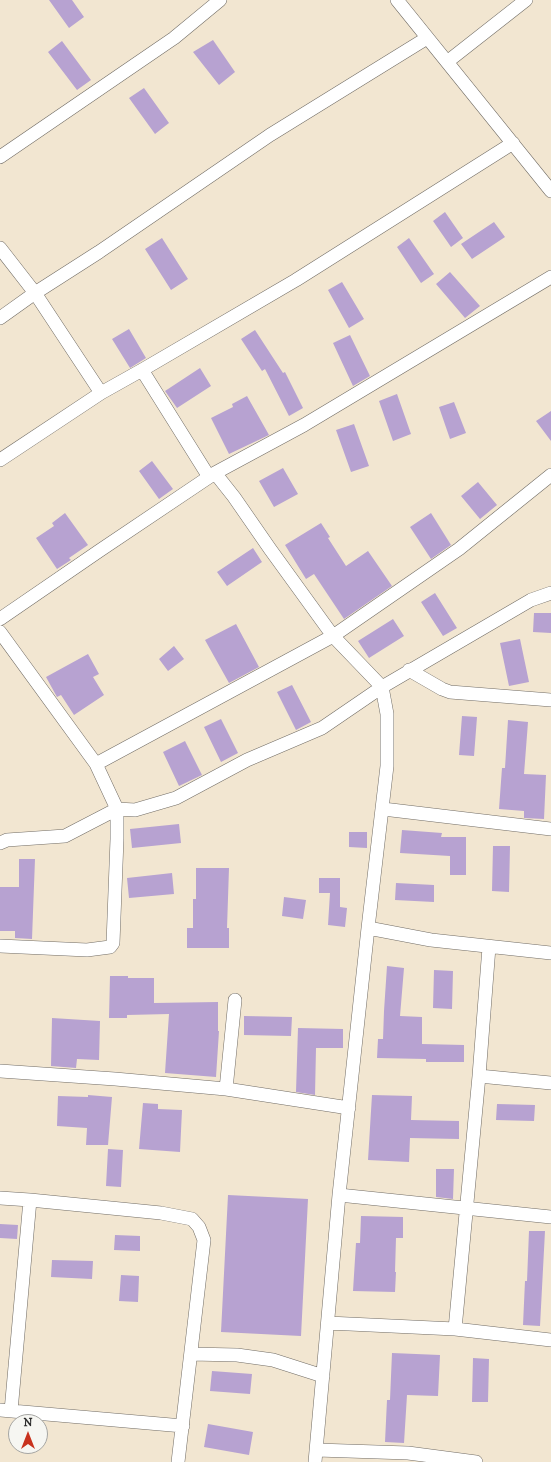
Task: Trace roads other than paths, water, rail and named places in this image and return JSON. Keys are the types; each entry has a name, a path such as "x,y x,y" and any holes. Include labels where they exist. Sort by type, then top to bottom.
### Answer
{"street":[{"path":"0,157 174,38 220,0"},
{"path":"397,0 551,191"},
{"path":"447,62 526,0"},
{"path":"0,318 270,135 427,38"},
{"path":"0,460 101,393 296,280 513,143"},
{"path":"0,248 36,293 101,393"},
{"path":"0,619 212,475 304,425 551,277"},
{"path":"142,370 212,475 234,496 270,550 334,636 382,687 387,714 387,766 383,809 368,928 339,1195 316,1456 408,1453 476,1462"},
{"path":"96,764 334,636 459,550 551,475"},
{"path":"2,838 65,836 117,809 135,810 176,798 248,760 322,728 409,670 531,600 551,593"},
{"path":"0,632 96,764 117,809 113,943 110,947 87,950 0,946"},
{"path":"409,670 450,692 551,700"},
{"path":"383,809 551,829"},
{"path":"368,928 431,940 551,953"},
{"path":"455,1329 479,1076 489,947"},
{"path":"226,1089 235,1000"},
{"path":"0,1071 226,1089 349,1108"},
{"path":"479,1076 551,1083"},
{"path":"339,1195 551,1216"},
{"path":"0,1198 161,1213 192,1219 199,1227 204,1240 178,1462"},
{"path":"30,1200 6,1411 183,1426"},
{"path":"328,1323 455,1329 551,1340"},
{"path":"191,1354 237,1355 273,1360 323,1376"}]}
